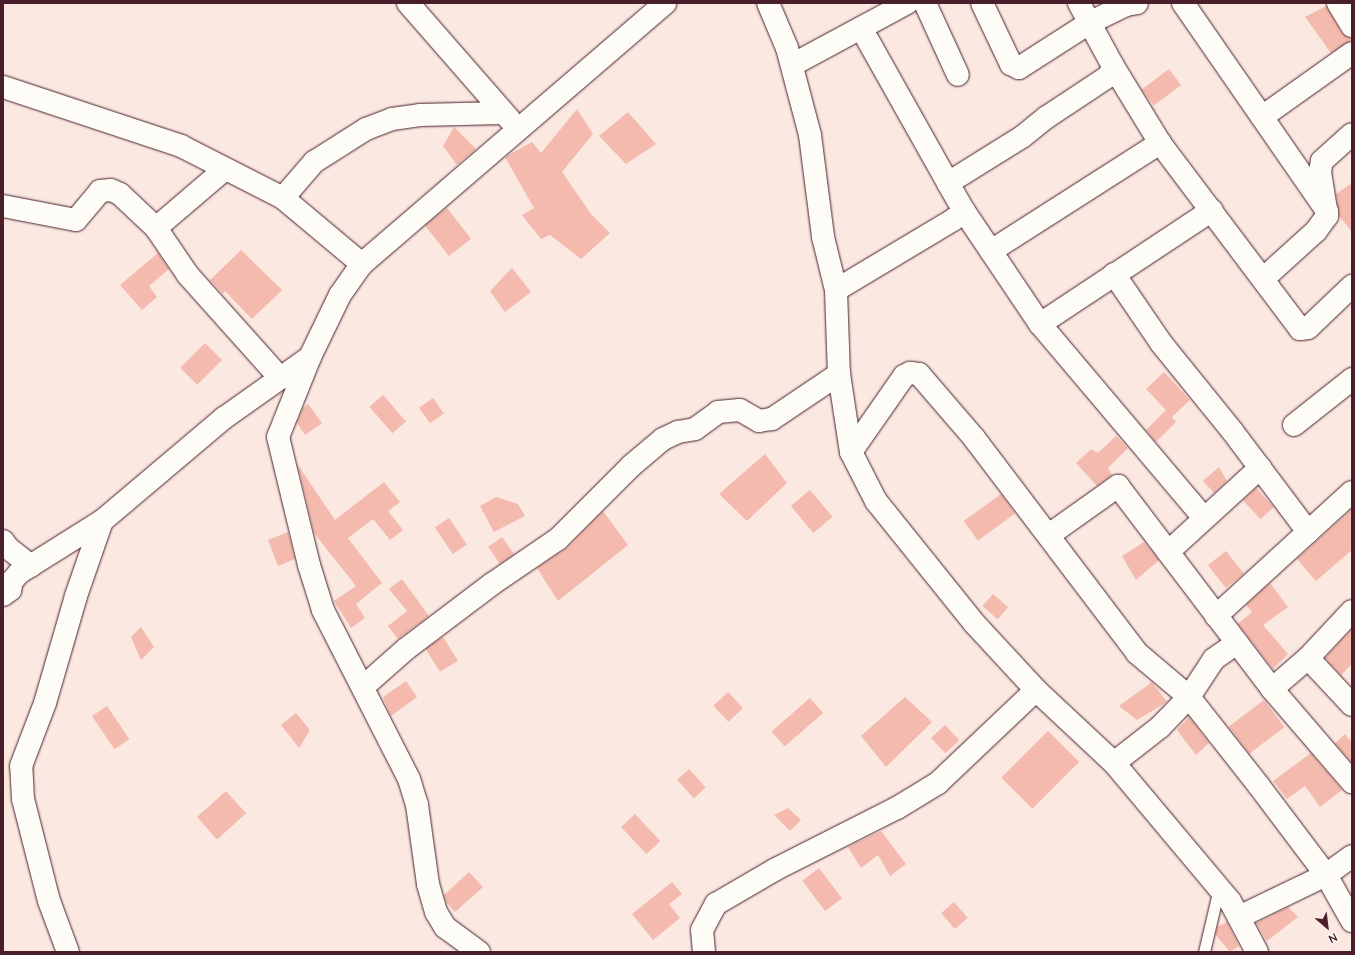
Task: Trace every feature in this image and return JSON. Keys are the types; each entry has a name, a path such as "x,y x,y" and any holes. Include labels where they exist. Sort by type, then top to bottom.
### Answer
{"street":[{"path":"408,3 519,130"},
{"path":"479,952 445,927 436,912 428,884 417,804 409,779 323,610 309,565 278,437 310,358 340,295 362,264 665,3"},
{"path":"768,3 792,65 810,135 824,237 836,290 839,374 851,452 876,501 974,623 1036,690 1114,763 1219,888 1239,917 1256,952"},
{"path":"792,65 907,3"},
{"path":"925,3 958,75"},
{"path":"982,3 1011,64 1019,68 1089,23 1126,5 1137,3"},
{"path":"1079,3 1113,66 1160,143 1212,210 1300,329 1308,328 1352,286"},
{"path":"1183,3 1327,211"},
{"path":"1338,3 1352,26"},
{"path":"861,28 964,211 1040,324 1204,518"},
{"path":"1262,117 1352,53"},
{"path":"948,183 1022,137 1047,117 1109,76 1113,66"},
{"path":"3,87 181,146 283,198 362,264"},
{"path":"283,198 314,162 366,129 392,119 420,115 504,113"},
{"path":"1263,279 1316,231 1327,216 1320,172 1322,161 1352,134"},
{"path":"991,251 1160,143"},
{"path":"156,228 226,169"},
{"path":"3,206 76,220 100,191 111,190 120,194 156,228 188,275 280,378"},
{"path":"1040,324 1212,210"},
{"path":"836,290 907,250 964,211"},
{"path":"1114,274 1161,343 1260,468 1308,532"},
{"path":"3,595 10,590 12,581 19,573 102,521 224,418 310,358"},
{"path":"851,452 904,376 910,373 919,374 974,438 1137,653 1189,697 1326,875 1352,922"},
{"path":"363,687 406,649 492,584 558,540 631,466 663,439 678,432 695,429 718,412 740,410 759,421 772,419 839,374"},
{"path":"1294,425 1352,379"},
{"path":"1168,552 1260,468"},
{"path":"1049,535 1118,486 1272,689 1352,782"},
{"path":"1216,616 1352,492"},
{"path":"68,952 49,901 23,800 21,766 45,703 76,596 102,521"},
{"path":"3,541 8,548 31,566"},
{"path":"1272,689 1308,658 1352,611"},
{"path":"1114,763 1160,727 1189,697 1214,659 1236,643"},
{"path":"1308,658 1352,705"},
{"path":"704,952 702,930 716,904 776,869 897,808 938,783 1036,690"},
{"path":"1239,917 1326,875 1352,856"}],"lane":[{"path":"1204,952 1219,888"}],"building":[{"path":"1326,6 1341,32 1352,40 1331,53 1305,17"},
{"path":"1169,69 1181,85 1154,105 1142,89"},
{"path":"577,109 593,134 562,172 591,214 610,233 581,259 550,235 541,239 522,215 534,208 505,157 532,142 541,153"},
{"path":"628,112 656,144 626,164 599,136"},
{"path":"454,127 476,149 457,165 443,146"},
{"path":"1352,183 1352,232 1339,216 1336,194"},
{"path":"447,208 471,239 449,256 425,225"},
{"path":"241,250 282,290 252,319 225,291 223,294 210,280"},
{"path":"158,253 169,269 149,286 157,297 142,310 120,285"},
{"path":"512,268 531,292 505,312 490,291"},
{"path":"205,343 222,360 197,385 180,368"},
{"path":"1164,372 1190,400 1172,417 1176,422 1156,442 1146,430 1166,410 1146,389"},
{"path":"383,395 406,421 392,433 369,407"},
{"path":"433,398 444,414 430,423 419,408"},
{"path":"308,404 322,423 305,435 297,423 303,408"},
{"path":"1116,436 1128,448 1108,468 1112,475 1097,486 1076,463 1091,449 1098,453"},
{"path":"765,454 787,483 747,521 719,494"},
{"path":"298,465 335,520 384,482 400,502 388,511 403,530 390,540 373,519 348,538 382,583 356,604 365,618 351,628 334,601 356,586 314,533"},
{"path":"1219,467 1227,481 1214,493 1203,481"},
{"path":"1256,488 1274,507 1261,519 1243,500"},
{"path":"810,490 832,517 813,533 791,506"},
{"path":"1001,494 1015,513 978,540 964,521"},
{"path":"496,497 518,504 525,516 494,532 480,506"},
{"path":"1352,509 1352,550 1316,581 1297,559"},
{"path":"603,511 628,545 558,601 537,568 567,548"},
{"path":"449,518 467,545 453,554 435,528"},
{"path":"288,532 295,559 278,566 268,540"},
{"path":"502,537 514,554 500,564 488,547"},
{"path":"1144,542 1159,560 1136,580 1122,556"},
{"path":"1226,551 1244,574 1226,588 1208,565"},
{"path":"402,579 429,616 398,639 388,626 407,611 389,589"},
{"path":"1270,583 1288,607 1263,625 1288,654 1273,669 1238,624 1252,612 1246,605"},
{"path":"993,594 1008,607 998,619 983,606"},
{"path":"141,627 154,647 141,660 131,637"},
{"path":"1352,629 1352,664 1341,675 1325,658"},
{"path":"443,637 458,661 440,672 425,648"},
{"path":"406,681 417,697 391,716 383,697"},
{"path":"1152,682 1167,702 1137,720 1119,706"},
{"path":"728,692 743,708 728,722 713,706"},
{"path":"905,697 932,722 886,767 861,736"},
{"path":"810,698 823,713 785,747 772,731"},
{"path":"1264,700 1284,727 1249,754 1229,726"},
{"path":"107,706 129,739 114,749 92,716"},
{"path":"296,713 310,730 299,748 281,725"},
{"path":"1189,717 1209,743 1196,755 1177,730"},
{"path":"945,725 959,740 945,753 931,738"},
{"path":"1048,731 1079,762 1032,809 1001,778"},
{"path":"1345,734 1352,743 1352,763 1335,743"},
{"path":"1311,753 1342,790 1320,807 1305,786 1287,799 1273,781"},
{"path":"689,769 706,788 694,798 677,780"},
{"path":"226,791 246,813 217,839 197,817"},
{"path":"788,808 801,820 790,831 774,815"},
{"path":"635,814 660,841 646,854 621,827"},
{"path":"881,831 906,864 890,876 878,855 861,868 848,847"},
{"path":"819,868 842,898 825,911 802,881"},
{"path":"469,872 483,887 455,912 446,902 444,895"},
{"path":"672,882 682,894 669,904 680,918 653,940 632,914"},
{"path":"954,902 968,918 955,929 941,913"},
{"path":"1288,907 1298,917 1267,941 1256,923"},
{"path":"1227,922 1239,946 1230,952 1215,934 1217,927"}]}
